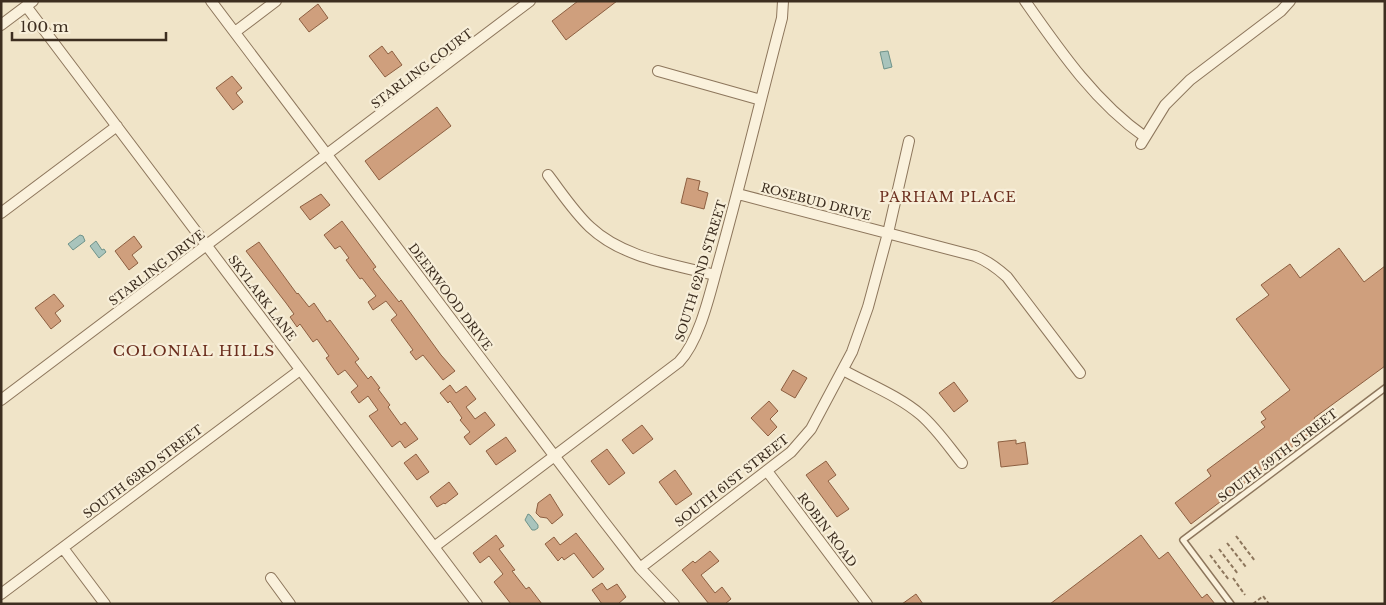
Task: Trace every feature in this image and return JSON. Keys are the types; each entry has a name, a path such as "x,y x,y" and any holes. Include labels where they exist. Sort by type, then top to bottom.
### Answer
{"street":[{"name":"DEERWOOD DRIVE","path":"211,1 554,456 640,568 674,604"},
{"path":"235,32 276,1"},
{"name":"STARLING COURT","path":"328,156 530,1"},
{"name":"SOUTH 62ND STREET","path":"434,547 686,356 696,336 738,194 782,18 783,1"},
{"path":"1025,1 1085,82 1143,141 1165,105 1190,80 1281,11 1290,1"},
{"path":"1,25 30,4"},
{"name":"SKYLARK LANE","path":"30,4 117,126 434,547 474,603"},
{"path":"658,71 760,100"},
{"path":"1,213 117,126"},
{"name":"SOUTH 61ST STREET","path":"640,568 791,452 811,429 852,352 868,307 888,233 909,140"},
{"name":"STARLING DRIVE","path":"1,400 328,156"},
{"path":"548,175 588,226 616,246 633,254 715,275"},
{"name":"ROSEBUD DRIVE","path":"738,194 975,256 996,267 1008,278 1080,373"},
{"name":"SOUTH 63RD STREET","path":"1,594 300,370"},
{"path":"843,370 904,403 920,414 934,428 962,463"},
{"name":"ROBIN ROAD","path":"767,471 866,604"},
{"path":"63,548 105,604"},
{"path":"271,578 290,604"}],"lane":[{"name":"SOUTH 59TH STREET","path":"1231,604 1183,540 1385,388"}],"path":[{"path":"1236,536 1254,561"},
{"path":"1227,543 1246,568"},
{"path":"1219,549 1238,574"},
{"path":"1210,555 1229,580"},
{"path":"1233,578 1245,595"},
{"path":"1254,604 1263,596 1269,604"}],"water":[{"path":"888,51 892,67 884,69 880,52"},
{"path":"80,235 83,236 85,241 73,250 68,244"},
{"path":"96,241 102,250 104,249 106,252 99,258 90,246"},
{"path":"528,514 538,525 538,528 535,530 532,530 525,520"}],"building":[{"path":"578,1 617,1 566,40 552,21"},
{"path":"318,4 328,18 309,32 299,19"},
{"path":"382,46 388,54 392,51 402,65 385,77 369,56"},
{"path":"232,76 242,88 236,93 243,102 233,110 216,88"},
{"path":"437,107 451,126 379,180 365,161"},
{"path":"687,178 700,181 698,190 708,193 704,209 681,203"},
{"path":"321,194 330,205 310,220 300,207"},
{"path":"342,221 376,267 373,269 399,302 401,300 455,371 443,380 423,355 416,360 410,352 413,350 391,320 397,315 386,301 373,310 368,302 376,296 346,260 349,258 340,246 335,249 324,235"},
{"path":"134,236 142,247 132,255 138,263 129,270 115,251"},
{"path":"259,242 297,294 309,307 314,303 327,322 330,320 359,359 355,362 368,379 371,376 380,388 378,389 390,405 388,407 401,425 405,422 418,439 405,448 400,441 392,447 369,416 378,410 368,396 359,403 351,392 358,386 345,370 338,375 326,358 329,356 317,339 313,342 300,324 297,327 290,317 294,314 246,251"},
{"path":"1339,248 1364,282 1385,266 1385,366 1314,418 1320,426 1191,524 1175,503 1211,476 1207,470 1265,427 1261,422 1266,419 1261,412 1290,390 1236,319 1269,295 1261,285 1290,264 1300,278"},
{"path":"54,294 64,306 55,313 61,321 51,329 35,308"},
{"path":"793,370 807,378 795,398 781,390"},
{"path":"954,382 968,401 954,412 939,393"},
{"path":"450,385 456,393 466,386 476,399 466,407 475,419 485,412 495,425 470,445 464,437 470,432 460,420 462,418 450,401 448,403 440,393"},
{"path":"769,401 778,411 770,419 777,427 768,436 751,418"},
{"path":"642,425 653,439 633,454 622,440"},
{"path":"506,437 516,451 496,465 486,451"},
{"path":"1016,440 1016,444 1025,442 1028,464 1001,467 998,442"},
{"path":"607,449 625,473 609,485 591,461"},
{"path":"416,454 429,472 417,480 404,463"},
{"path":"826,461 836,475 828,481 849,509 837,517 806,475"},
{"path":"675,470 692,494 676,505 659,482"},
{"path":"449,482 458,494 445,504 437,507 430,497"},
{"path":"550,494 563,515 552,524 547,518 540,517 536,513 538,503"},
{"path":"576,533 604,569 593,578 574,553 564,560 562,557 558,561 545,544 554,537 560,545"},
{"path":"496,535 504,546 499,549 515,570 512,571 526,589 529,587 542,604 511,604 494,582 503,574 489,556 480,563 473,553"},
{"path":"1141,535 1159,559 1168,552 1202,598 1207,594 1215,604 1050,604"},
{"path":"710,551 719,561 701,575 715,593 722,587 731,599 725,604 709,604 682,570 693,561 695,563"},
{"path":"602,583 607,590 617,584 626,597 618,604 602,604 592,590"},
{"path":"916,594 923,604 902,604"}],"district":[{"name":"PARHAM PLACE","path":"948,197"},
{"name":"COLONIAL HILLS","path":"194,351"}]}
